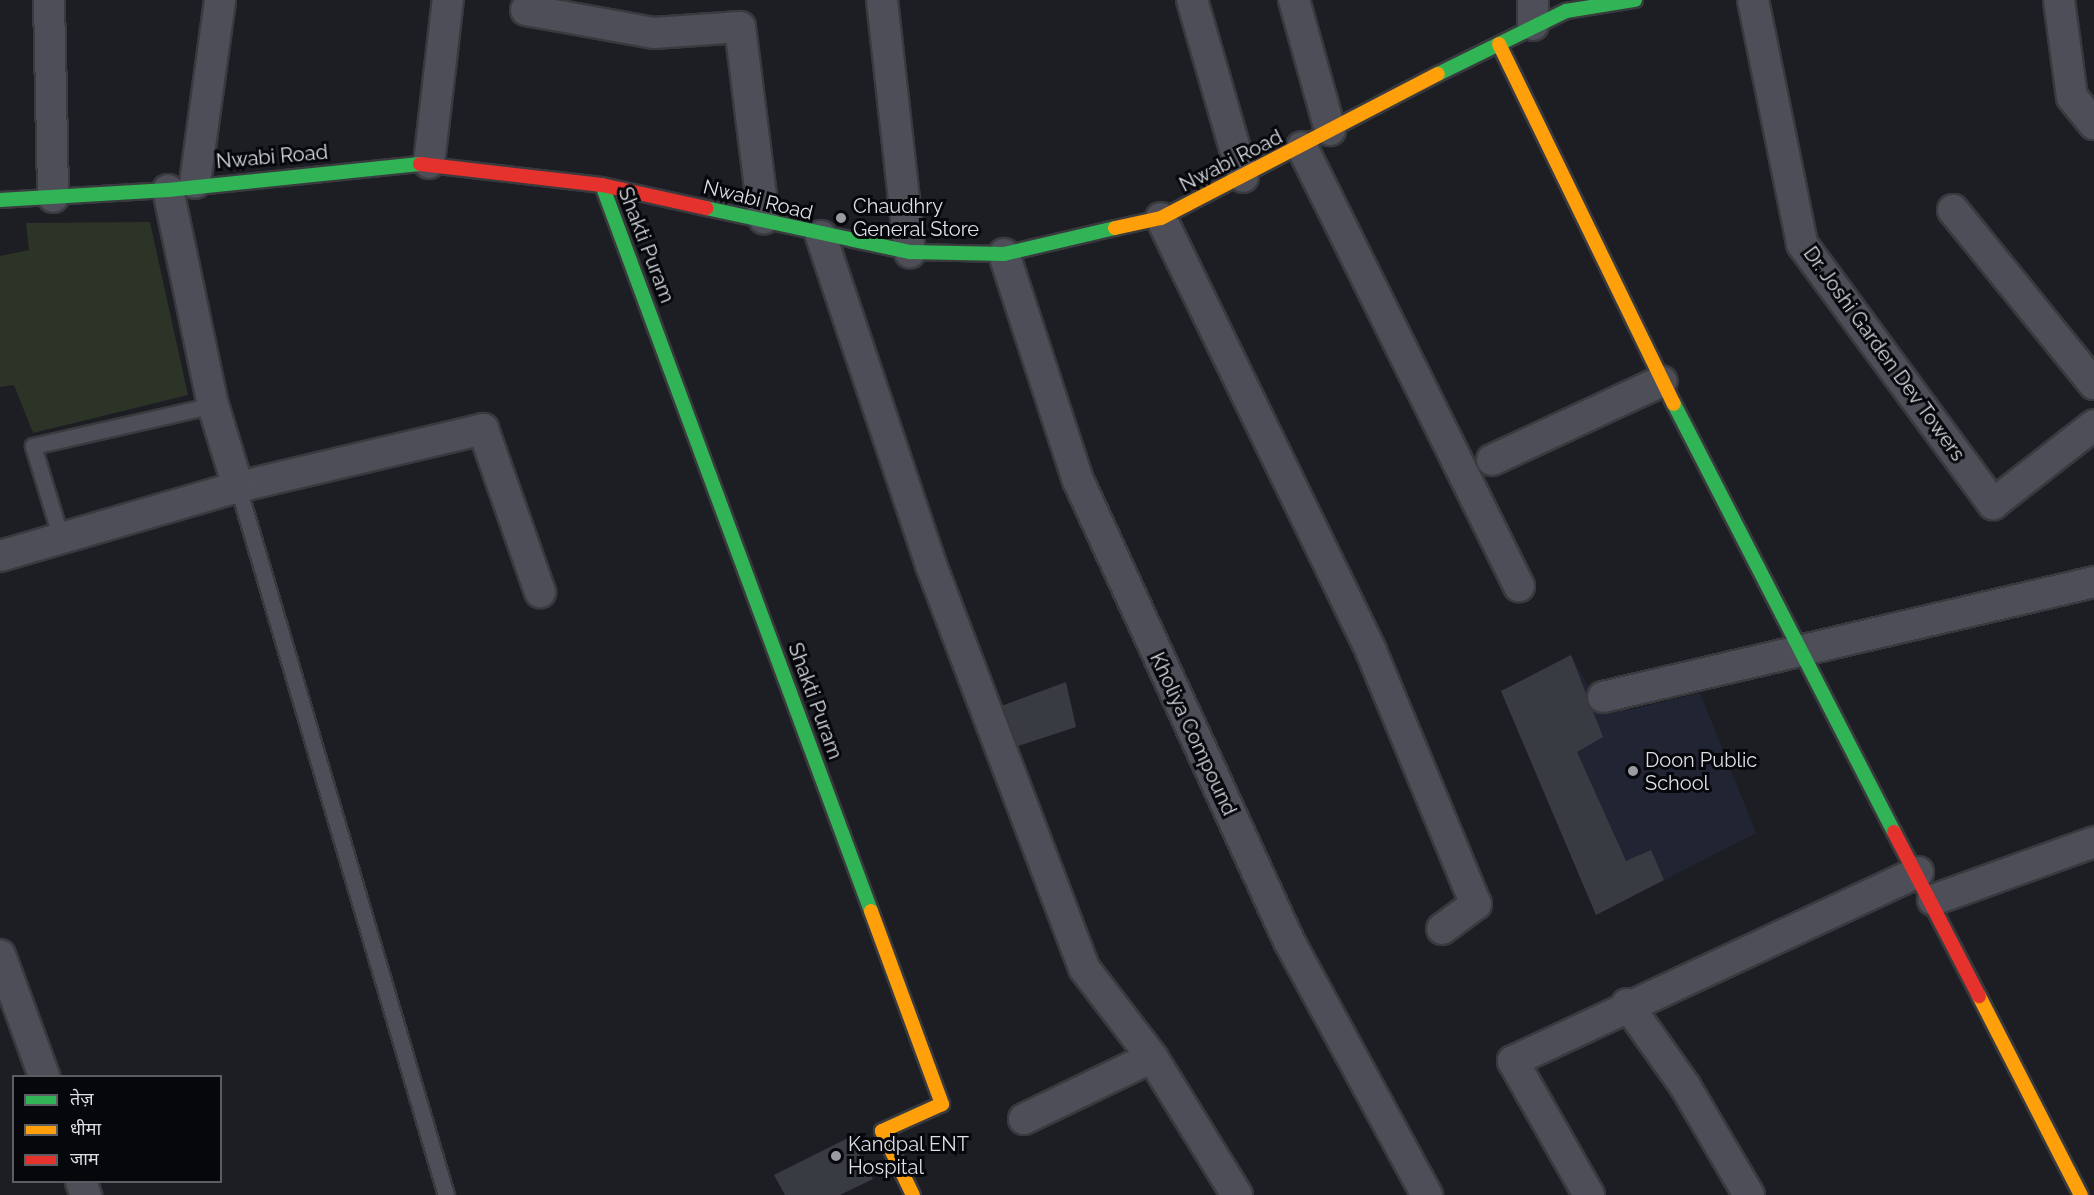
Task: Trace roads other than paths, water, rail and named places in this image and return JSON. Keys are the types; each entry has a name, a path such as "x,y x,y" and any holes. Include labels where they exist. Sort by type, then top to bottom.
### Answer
{"street":[{"path":"49,0 53,197"},
{"path":"220,0 182,187 213,405 238,487"},
{"path":"429,164 448,0"},
{"path":"882,0 910,252"},
{"path":"1192,0 1243,177"},
{"path":"1294,0 1330,130"},
{"name":"Nwabi Road","path":"0,200 182,187 429,164 602,185 764,219 821,236 910,252 1004,254 1161,218 1499,44 1533,12 1566,11 1635,0"},
{"name":"Dr. Joshi Garden Dev Towers","path":"1753,0 1802,244 1993,504 2094,425"},
{"path":"2059,0 2072,97 2094,124"},
{"path":"526,10 654,33 740,27 764,219"},
{"path":"1499,44 1662,381 1933,900 2081,1195"},
{"path":"1302,147 1519,586"},
{"name":"Shakti Puram","path":"602,185 942,1104 882,1131 913,1195"},
{"path":"1953,210 2094,384"},
{"path":"1161,218 1371,651 1476,904 1442,929"},
{"path":"821,236 931,565 1083,968 1152,1057 1237,1195"},
{"name":"Kholiya Compound","path":"1004,254 1088,502 1289,941 1427,1195"},
{"path":"1492,460 1662,381"},
{"path":"0,555 60,535 238,487 483,429 540,592"},
{"path":"1603,696 2094,582"},
{"path":"1933,900 2094,842"},
{"path":"1589,1195 1513,1060 1627,1004 1918,872"},
{"path":"0,955 43,1075"},
{"path":"1627,1004 1685,1086 1749,1195"},
{"path":"1024,1119 1152,1057"}],"lane":[{"path":"60,535 33,446 213,405"},
{"path":"238,487 446,1195"}],"place":[{"name":"Chaudhry General Store","path":"841,218"},
{"name":"Doon Public School","path":"1633,771"},
{"name":"Kandpal ENT Hospital","path":"836,1156"}]}
